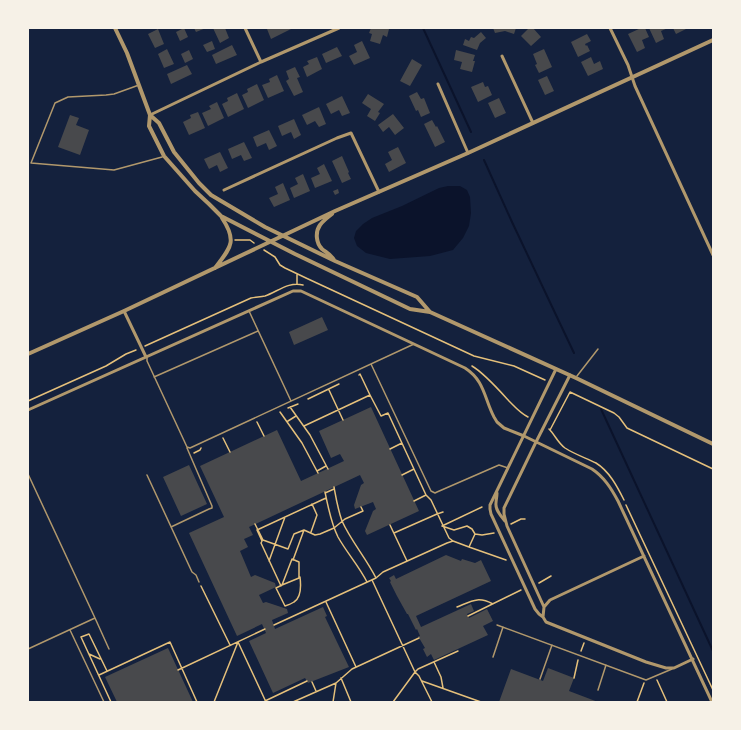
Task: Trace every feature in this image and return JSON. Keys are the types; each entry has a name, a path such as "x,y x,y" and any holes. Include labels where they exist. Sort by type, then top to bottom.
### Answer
{"street":[{"path":"115,28 127,54 150,115 149,126 164,156 195,191 221,216 229,228 231,239 230,249 214,269"},
{"path":"245,28 261,62"},
{"path":"150,115 261,62 339,28"},
{"path":"610,28 713,256"},
{"path":"28,354 124,311 335,211 468,153 713,40"},
{"path":"502,56 533,123"},
{"path":"438,84 468,153"},
{"path":"150,115 159,123 174,152 199,184 211,195 282,236 417,297 430,312"},
{"path":"224,190 351,133 379,192"},
{"path":"335,211 320,225 317,232 317,241 320,247 335,261"},
{"path":"221,216 254,234 410,309 430,312 570,375 713,444"},
{"path":"28,410 293,291 301,291 465,368 473,374 480,383 491,411 497,422 504,428 592,469 604,478 618,501 712,702"},
{"path":"124,311 146,357"},
{"path":"556,369 490,505 491,514 535,610 546,622 646,662 674,668 693,659"},
{"path":"506,522 504,508 570,375"},
{"path":"497,492 496,508 506,522 544,607 543,617"},
{"path":"544,607 550,600 644,556"}],"lane":[{"path":"139,85 114,94 68,97 55,103 31,163 114,170 164,156"},
{"path":"249,311 291,401"},
{"path":"154,377 258,330"},
{"path":"187,447 190,448 414,344"},
{"path":"576,378 598,349"},
{"path":"146,357 212,506 209,510 171,527"},
{"path":"371,364 431,492 435,493 499,465 508,468"},
{"path":"28,474 109,649"},
{"path":"148,475 192,572 196,575 199,582"},
{"path":"28,649 95,618"},
{"path":"497,625 646,680 674,668"},
{"path":"493,657 503,627"},
{"path":"70,630 104,702"},
{"path":"540,678 552,645"},
{"path":"598,690 606,665"}],"path":[{"path":"243,240 250,240"},
{"path":"274,257 280,265 297,274 474,356 514,366 543,379"},
{"path":"296,284 297,274"},
{"path":"28,401 106,366 126,354 251,298 266,295 290,285 302,285"},
{"path":"470,365 478,370 518,411 528,417"},
{"path":"354,378 360,374 381,416 388,413 426,495 449,538 469,548 508,561"},
{"path":"303,401 341,384"},
{"path":"326,385 343,420"},
{"path":"550,430 570,392 614,413 627,428 713,469"},
{"path":"304,426 370,395"},
{"path":"280,412 302,442 318,472 327,467 314,442 290,407"},
{"path":"288,421 296,415"},
{"path":"257,422 264,436"},
{"path":"223,438 230,452"},
{"path":"390,449 402,443"},
{"path":"402,475 414,469"},
{"path":"367,582 334,528 325,492 334,488 342,521 376,578"},
{"path":"414,501 426,495"},
{"path":"282,586 269,561 257,530 326,498"},
{"path":"310,533 317,515 312,504"},
{"path":"255,524 263,540 288,549 294,534 304,530 310,533 320,534 334,528 342,521 363,511 361,506"},
{"path":"442,526 482,507"},
{"path":"394,533 443,512"},
{"path":"269,561 285,517"},
{"path":"511,524 525,519"},
{"path":"390,524 407,561"},
{"path":"442,526 454,530 466,526 472,529 475,534"},
{"path":"282,586 304,530"},
{"path":"475,534 482,535 496,531"},
{"path":"469,548 475,534"},
{"path":"274,625 372,580 383,572 454,541"},
{"path":"293,560 299,562 300,577 300,592 294,602 285,606 276,588 300,577"},
{"path":"539,583 551,576"},
{"path":"372,580 415,672 422,681 432,702"},
{"path":"199,582 230,645"},
{"path":"468,616 523,590"},
{"path":"457,607 477,599 486,600 493,604"},
{"path":"325,601 356,667"},
{"path":"178,670 265,629"},
{"path":"107,671 89,634 81,637 111,702"},
{"path":"293,702 336,683 340,678 356,667 419,638"},
{"path":"99,675 170,642 197,702"},
{"path":"238,642 265,701 307,681"},
{"path":"214,702 238,642"},
{"path":"574,678 579,655 584,642"},
{"path":"392,702 418,669 458,651"},
{"path":"89,654 101,659"},
{"path":"434,662 441,677 443,688"},
{"path":"340,678 351,702"},
{"path":"637,702 646,680"},
{"path":"657,680 667,702"},
{"path":"422,681 481,702"},
{"path":"312,682 316,691"},
{"path":"333,702 336,683"}],"water":[{"path":"460,186 467,190 470,197 471,213 469,226 463,238 453,250 430,256 390,259 366,253 357,246 354,238 356,231 372,218 402,206 439,188"}],"building":[{"path":"184,28 188,37 180,41 176,32"},
{"path":"194,28 206,28 196,32"},
{"path":"213,28 225,28 229,38 220,43"},
{"path":"371,28 389,29 387,37 383,35 380,44 370,41 372,34 369,33"},
{"path":"493,28 516,28 514,34 505,31 495,33"},
{"path":"529,28 533,28 541,37 531,46 521,36"},
{"path":"641,28 645,28 649,37 642,40 645,48 637,52 628,34"},
{"path":"649,28 668,28 661,31 664,39 656,43"},
{"path":"673,28 686,28 686,29 676,34"},
{"path":"158,29 164,44 155,48 148,34"},
{"path":"267,29 291,29 271,39"},
{"path":"481,32 486,38 480,43 477,50 463,45 465,39 469,41 471,37 474,38"},
{"path":"587,34 591,41 585,44 590,51 578,57 571,42"},
{"path":"212,41 215,49 207,52 203,45"},
{"path":"362,41 370,58 354,65 349,56 357,52 354,45"},
{"path":"232,45 237,55 216,64 212,55"},
{"path":"337,47 342,56 326,63 322,54"},
{"path":"167,49 174,64 164,68 158,54"},
{"path":"544,49 552,67 539,73 535,65 537,64 533,54"},
{"path":"189,50 193,59 185,63 181,54"},
{"path":"456,50 475,55 472,72 460,69 462,62 454,60"},
{"path":"317,57 322,69 307,77 303,67 309,64 307,61"},
{"path":"591,57 594,64 600,61 603,69 588,76 581,62"},
{"path":"412,59 422,65 410,86 400,81"},
{"path":"187,65 192,74 171,84 167,74"},
{"path":"295,67 300,77 297,78 303,92 294,96 286,81 289,79 286,71"},
{"path":"277,75 284,91 268,98 262,85 270,82 269,79"},
{"path":"547,76 554,91 545,95 538,80"},
{"path":"483,82 485,87 488,86 492,95 478,102 471,87"},
{"path":"257,84 264,100 248,108 242,95 248,92 247,89"},
{"path":"417,92 421,99 424,98 430,113 421,117 418,110 416,111 409,96"},
{"path":"237,93 244,109 228,117 222,104 228,101 227,98"},
{"path":"368,94 384,104 378,112 380,113 375,121 367,116 371,109 362,103"},
{"path":"342,96 350,113 342,116 339,110 331,114 326,104"},
{"path":"499,98 506,113 495,118 488,103"},
{"path":"217,102 224,118 208,126 202,113 211,109 209,106"},
{"path":"319,107 326,124 319,127 315,121 307,125 302,115"},
{"path":"198,112 205,128 189,135 183,122 191,118 190,115"},
{"path":"393,114 404,128 395,135 389,127 383,132 378,125"},
{"path":"70,115 79,118 76,125 89,130 80,155 58,147"},
{"path":"294,119 301,135 294,139 291,132 282,136 278,126"},
{"path":"432,120 436,127 437,126 445,142 435,147 424,124"},
{"path":"269,130 277,146 269,150 266,143 257,147 253,137"},
{"path":"244,142 252,158 244,161 241,155 232,159 228,149"},
{"path":"398,147 406,163 389,172 385,164 392,160 388,152"},
{"path":"220,152 228,168 220,172 217,165 209,169 204,159"},
{"path":"342,156 351,179 342,183 332,161"},
{"path":"324,164 332,181 315,188 311,178 320,174 317,168"},
{"path":"303,174 310,191 294,198 290,188 298,184 295,178"},
{"path":"283,183 290,200 274,207 269,198 278,194 275,187"},
{"path":"338,189 339,193 335,195 333,191"},
{"path":"322,317 328,330 294,345 289,332"},
{"path":"371,407 419,511 367,535 365,531 373,511 376,509 373,502 355,509 354,505 361,485 364,483 360,475 249,527 253,535 244,539 248,547 240,551 251,577 255,575 275,583 276,587 259,595 263,603 266,602 287,609 288,613 272,620 275,629 323,607 327,616 325,617 349,667 308,683 305,678 273,693 249,641 266,633 262,624 237,636 189,533 224,517 200,466 277,430 301,481 344,461 340,454 331,458 319,431"},
{"path":"189,465 207,504 181,516 163,477"},
{"path":"446,555 461,561 462,559 475,563 481,560 491,581 416,616 421,627 471,604 474,611 467,614 469,618 487,609 493,621 483,626 488,635 434,660 431,654 427,657 423,649 425,648 418,636 420,636 417,629 416,630 397,596 389,578 394,575 396,579"},
{"path":"168,648 193,702 117,702 105,677"},
{"path":"548,668 574,678 569,691 598,702 499,702 511,669 543,681"}],"waterway":[{"path":"423,28 471,132"},
{"path":"484,160 574,353"},
{"path":"601,409 713,651"}]}
